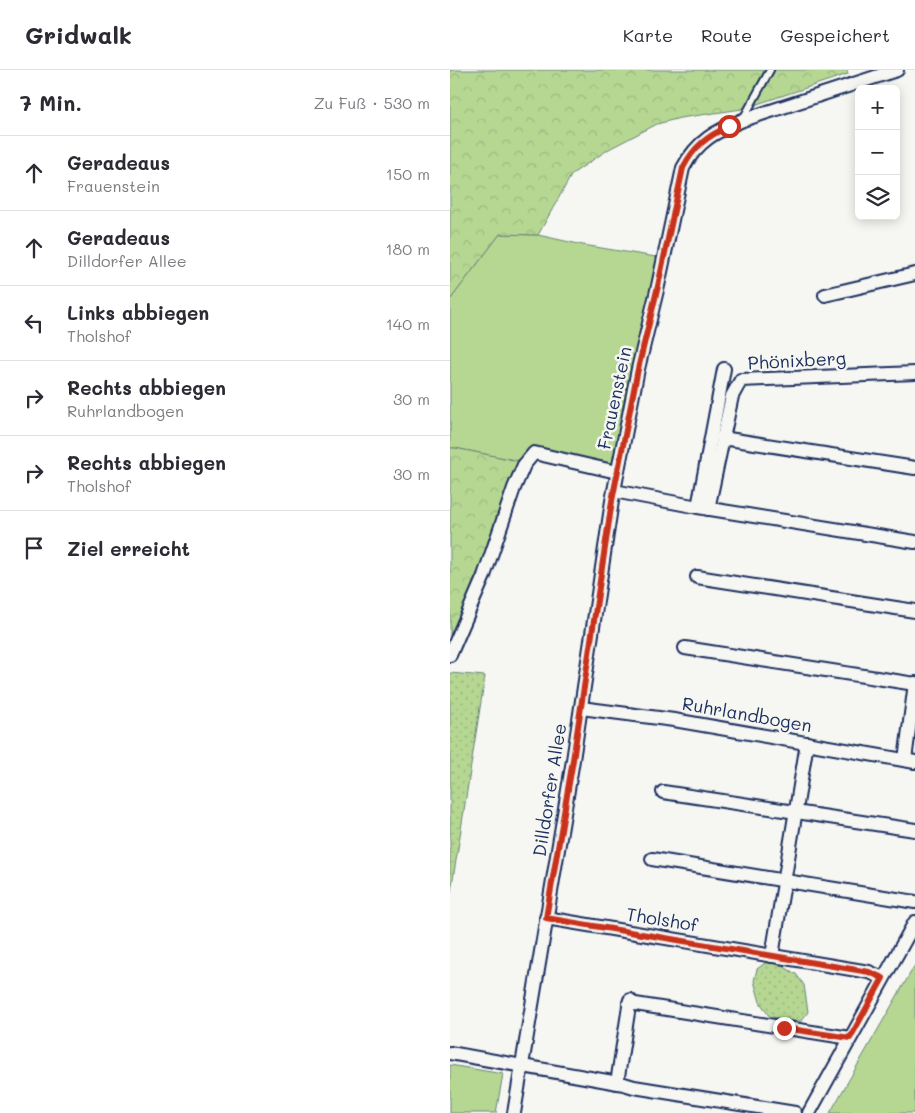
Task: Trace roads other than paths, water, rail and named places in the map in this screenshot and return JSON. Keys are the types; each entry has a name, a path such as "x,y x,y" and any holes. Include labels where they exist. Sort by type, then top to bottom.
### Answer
{"street":[{"name":"Frauenstein","path":"450,656 484,576 514,488 524,465 534,453 618,472 638,369 683,168 689,157 701,143 716,132 743,120 898,70"},
{"path":"825,295 915,274"},
{"name":"Phönixberg","path":"703,508 724,369"},
{"name":"Phönixberg","path":"703,508 732,396 741,380 915,373"},
{"path":"722,438 915,468"},
{"name":"Dilldorfer Allee","path":"514,1113 618,472"},
{"path":"614,491 703,508 915,542"},
{"path":"697,576 915,611"},
{"name":"Ruhrlandbogen","path":"581,708 674,720 910,761 915,684 685,648"},
{"path":"772,956 808,743"},
{"path":"663,792 915,830"},
{"path":"652,859 915,902"},
{"name":"Tholshof","path":"546,918 869,972 883,978"},
{"path":"809,1113 915,922"},
{"path":"618,1082 630,1002 850,1038"},
{"path":"450,1053 795,1113"}],"lane":[{"path":"743,120 770,70"}]}
